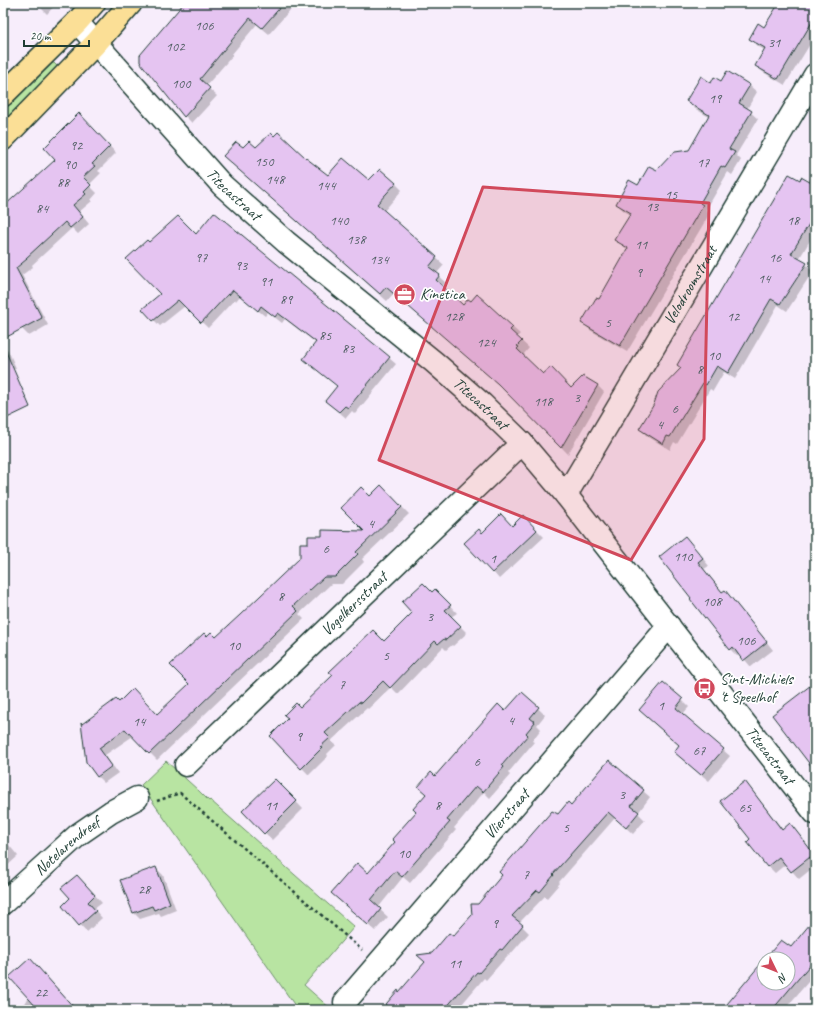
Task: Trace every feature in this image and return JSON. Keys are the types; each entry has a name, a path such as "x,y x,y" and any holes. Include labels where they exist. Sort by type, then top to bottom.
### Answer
{"main road":[{"path":"3,95 77,22 94,3"},
{"path":"3,139 96,43 131,3"}],"street":[{"name":"Titecastraat","path":"77,22 222,185 286,242 434,362 482,404 522,443 669,626 815,813"},
{"name":"Velodroomstraat","path":"566,496 815,75"},
{"name":"Vogelkersstraat","path":"186,765 522,443"},
{"name":"Vlierstraat","path":"345,1002 669,626"},
{"name":"Notelarendreef","path":"3,903 80,834 112,812 137,798"}],"path":[{"path":"137,798 145,805 180,793 378,964"}],"highlighted area":[{"path":"483,187 709,203 704,439 631,560 379,460"}],"green space":[{"path":"49,63 54,63 58,67 3,126 3,108"},
{"path":"166,761 209,801 210,800 354,927 304,985 332,1010 298,1010 141,785"}],"building":[{"path":"184,3 284,3 262,28 250,18 200,79 210,88 184,117 140,62 140,55"},
{"path":"779,3 815,3 815,17 778,79 755,66 765,48 749,39 758,23 764,27"},
{"path":"727,71 750,85 739,103 752,111 729,149 735,152 725,168 721,166 700,203 703,205 620,346 581,323 596,298 599,299 628,248 614,240 631,213 616,204 629,180 638,185 649,166 657,170 675,152 689,150 709,115 686,101 701,76 711,83 714,77 721,81"},
{"path":"79,113 110,146 92,164 95,166 83,177 91,185 84,192 86,194 73,205 83,217 70,228 65,222 16,268 42,318 3,339 3,207 55,160 44,148"},
{"path":"278,132 306,158 328,175 343,158 369,180 380,169 396,183 377,204 437,257 429,267 440,275 436,280 463,305 468,299 471,301 477,294 513,327 510,330 522,341 517,346 519,347 517,349 543,374 551,367 571,388 583,376 598,385 561,448 498,384 386,287 380,294 223,156 236,142 243,147 249,141 256,147 271,133 274,136"},
{"path":"789,174 800,180 801,177 815,185 815,214 791,254 807,263 780,304 771,299 728,373 717,366 706,385 703,383 670,437 667,436 663,444 639,429 654,404 658,392 681,368 677,365"},
{"path":"214,212 390,357 348,408 345,406 339,412 325,401 337,386 303,359 316,342 278,313 275,317 261,306 258,311 233,290 201,323 178,300 153,321 142,309 160,294 126,259 147,240 149,242 178,216 196,234"},
{"path":"3,345 30,407 3,420"},
{"path":"381,485 402,507 356,552 358,554 335,577 324,577 293,606 298,611 149,754 125,729 99,748 112,766 97,777 86,762 81,722 82,724 116,699 119,702 133,688 157,714 189,684 170,665 204,633 207,636 211,632 216,637 240,615 300,558 300,543 308,543 308,536 322,536 322,530 364,531 341,508 361,487 370,496"},
{"path":"501,514 512,526 523,515 537,530 492,573 464,543 479,529 482,533"},
{"path":"685,536 703,558 698,562 722,592 725,590 767,642 743,661 733,647 730,650 659,557"},
{"path":"423,583 432,592 435,589 451,605 445,610 461,626 446,640 444,639 438,644 435,641 390,688 383,681 361,703 359,702 325,733 330,738 301,769 270,736 288,718 284,715 296,703 300,707 333,675 329,672 373,630 384,641 412,613 402,602"},
{"path":"663,682 683,699 676,708 724,749 701,775 674,752 679,745 639,710"},
{"path":"815,682 815,771 772,715"},
{"path":"522,692 539,707 530,718 535,722 526,733 528,735 502,765 504,767 483,792 476,786 447,820 450,822 402,877 395,871 371,900 381,909 368,925 331,893 357,863 368,873 395,842 392,839 416,812 413,809 426,794 418,787 431,772 435,776 498,704 505,711"},
{"path":"609,760 644,790 631,806 639,812 626,828 608,812 553,874 554,875 540,892 537,890 512,916 523,925 502,950 500,949 479,973 477,972 444,1010 381,1010 425,962 417,955 432,953 449,933 453,936 472,915 471,904 478,904 502,875 499,872 552,811 558,814 568,802 571,805"},
{"path":"275,779 297,801 264,834 242,811"},
{"path":"745,781 782,830 790,823 814,854 791,872 779,857 767,867 747,842 750,839 720,801"},
{"path":"156,867 170,903 154,910 152,906 133,913 120,880"},
{"path":"77,875 95,895 88,902 96,911 79,926 62,906 70,898 61,888"},
{"path":"815,918 815,959 796,982 796,951 772,951 781,940 791,947"},
{"path":"30,958 76,1010 39,1010 9,977"},
{"path":"756,970 756,991 788,991 772,1010 722,1010"}],"place":[{"name":"Kinetica","path":"405,294"},
{"name":"Sint-Michiels 't Speelhof","path":"704,688"}]}
